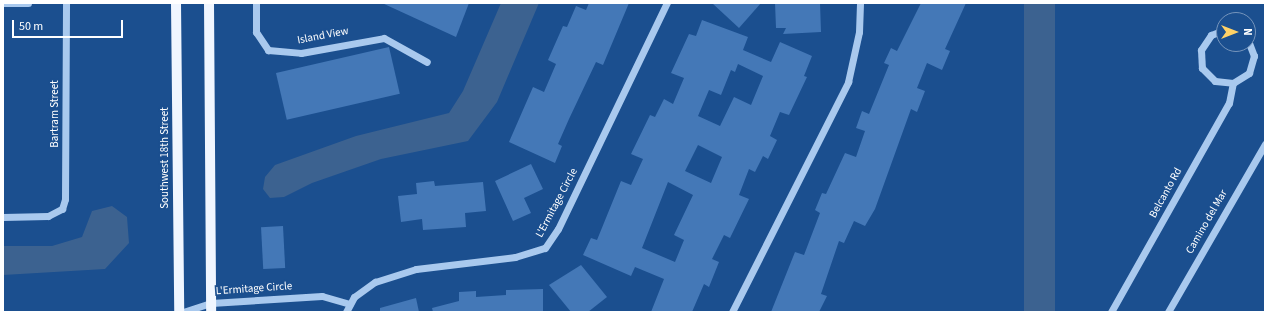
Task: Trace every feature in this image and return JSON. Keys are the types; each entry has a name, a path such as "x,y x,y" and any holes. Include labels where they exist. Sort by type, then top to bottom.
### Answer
{"main road":[{"name":"Southwest 18th Street","path":"176,3 178,312"},
{"path":"209,3 211,308"}],"street":[{"path":"3,3 28,3"},
{"name":"Bartram Street","path":"3,217 48,216 62,209 65,199 66,3"},
{"name":"Island View","path":"256,3 256,32 268,50 301,53 384,38 427,62"},
{"name":"L'Ermitage Circle","path":"346,312 350,304 375,282 416,269 515,257 545,248 558,229 667,3"},
{"path":"732,312 848,82 859,32 860,3"},
{"path":"1216,35 1205,41 1200,59 1202,68 1215,81 1234,83 1249,73 1253,65 1253,52"},
{"name":"Belcanto Rd","path":"1111,312 1229,103 1234,83"},
{"name":"Camino del Mar","path":"1168,312 1265,144"},
{"name":"L'Ermitage Circle","path":"183,312 322,296 350,304"}],"water":[{"path":"501,3 539,3 497,102 468,141 381,159 312,183 284,197 270,198 263,189 265,177 275,165 356,136 449,113 463,91"},
{"path":"1024,3 1055,3 1055,312 1024,312"},
{"path":"112,206 127,217 129,243 105,269 3,275 3,246 52,246 82,237 92,211"}],"building":[{"path":"382,3 469,3 456,37"},
{"path":"589,3 629,3 603,65 596,62 569,119 558,144 562,146 555,163 509,142 533,87 544,92 556,64 548,60 563,26 567,27 576,6 586,10"},
{"path":"712,3 761,3 739,28"},
{"path":"775,3 820,3 821,32 783,34 786,28 776,28"},
{"path":"921,3 966,3 945,49 950,51 942,70 927,63 917,88 925,91 917,112 911,109 875,209 865,226 854,221 844,243 839,241 821,294 827,296 819,312 771,312 795,252 804,255 820,213 815,210 822,193 826,194 845,153 856,157 865,131 856,128 862,111 869,114 889,65 884,63 891,48 897,51"},
{"path":"702,20 748,37 743,50 771,62 780,42 812,56 804,76 807,77 789,115 780,112 770,136 777,140 768,159 763,156 755,172 749,169 739,195 749,199 730,238 724,235 712,259 719,262 709,287 704,284 692,312 651,312 664,279 635,267 631,276 583,255 591,238 597,240 621,181 631,185 643,159 631,154 650,115 655,117 664,99 673,104 684,78 671,73 689,34 696,36","holes":["738,64 763,76 751,105 734,97 720,126 698,116 709,90 721,95 731,70 735,72","698,145 722,157 711,183 685,171","668,182 693,195 674,235 684,240 675,262 642,248"]},
{"path":"389,47 400,94 287,120 276,73"},
{"path":"531,164 543,189 524,198 531,213 513,221 495,181"},
{"path":"434,181 435,186 483,182 486,211 465,213 466,227 423,230 422,219 401,222 398,196 417,194 416,183"},
{"path":"283,226 285,268 263,269 261,227"},
{"path":"581,265 607,297 588,312 571,312 549,285"},
{"path":"543,289 543,312 433,312 432,308 459,301 459,292 476,291 476,297 506,295 506,290"},
{"path":"416,298 419,312 380,312 380,308"}]}
